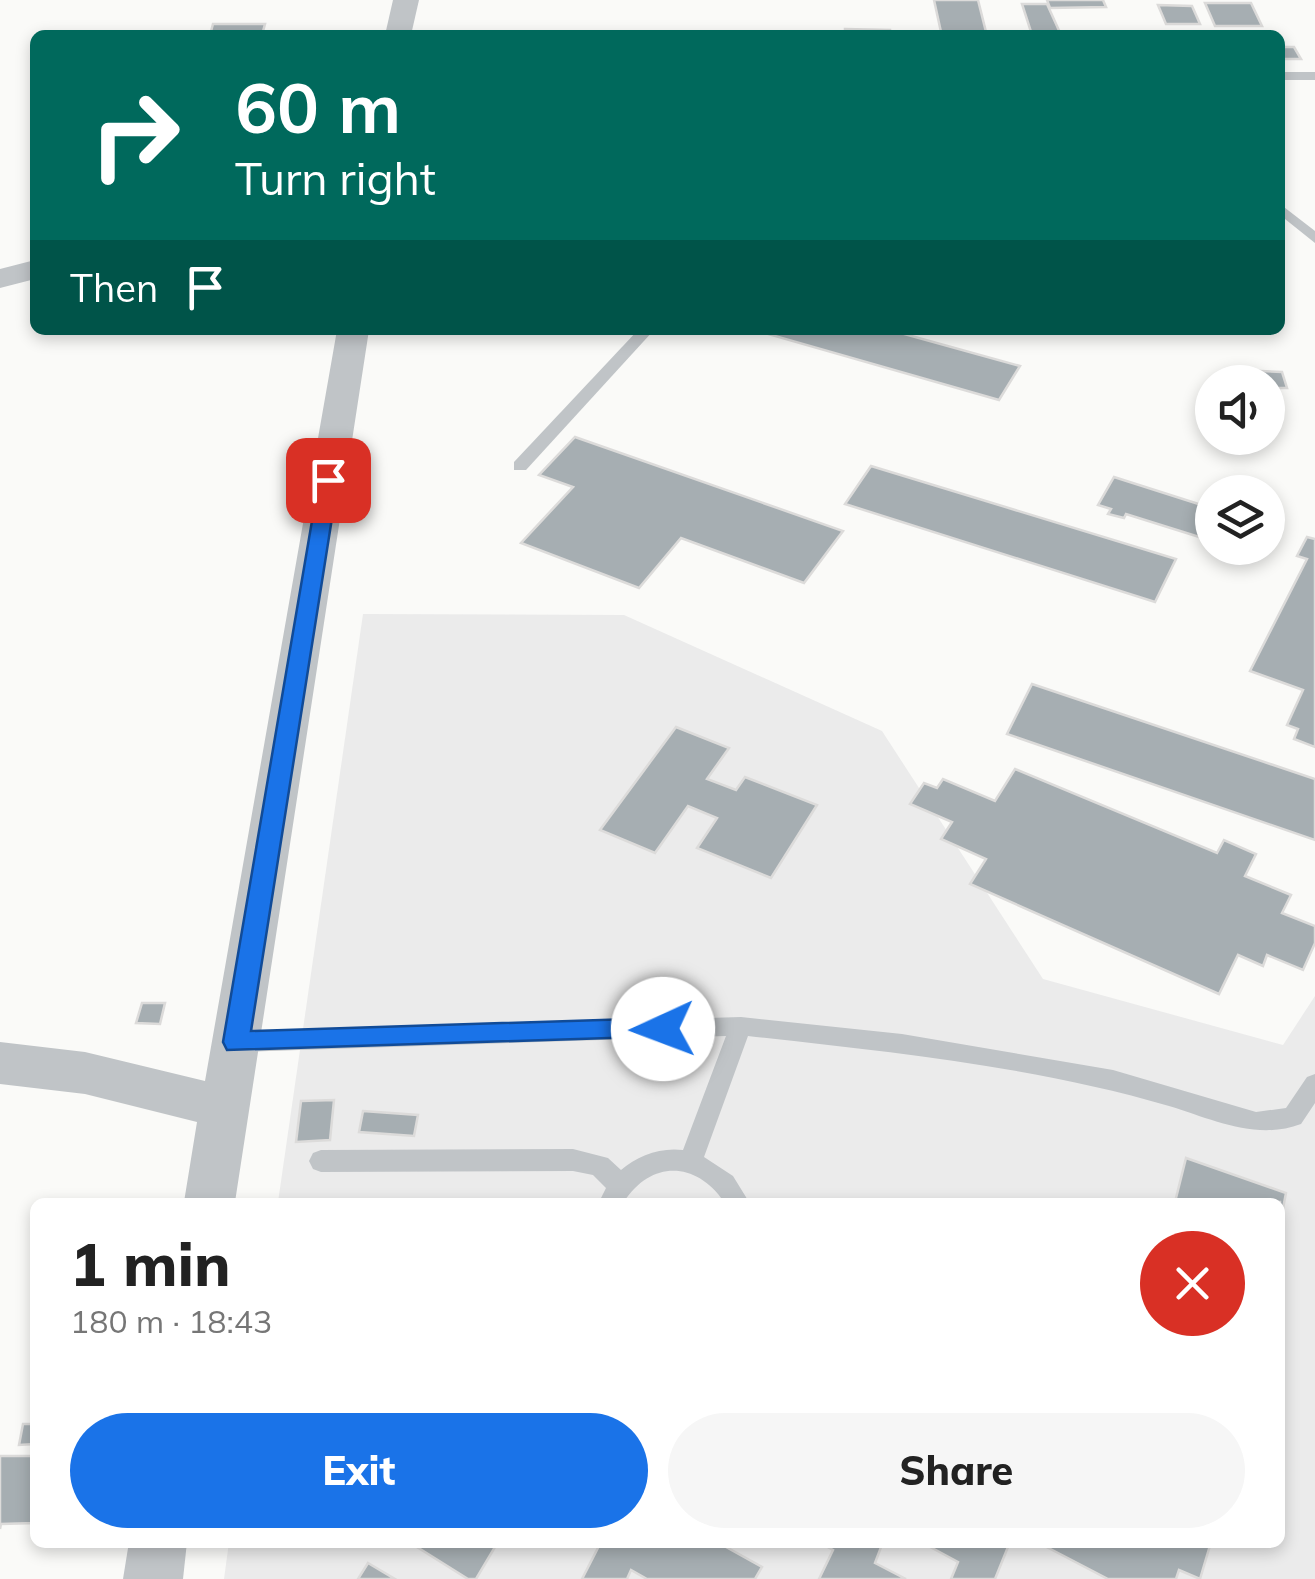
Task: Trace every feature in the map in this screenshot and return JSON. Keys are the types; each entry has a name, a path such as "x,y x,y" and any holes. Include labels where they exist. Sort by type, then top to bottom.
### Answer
{"street":[{"path":"399,30 406,0"},
{"path":"0,279 30,270"},
{"path":"210,1198 352,335"},
{"path":"0,1063 86,1073 224,1107"},
{"path":"153,1579 157,1548"}],"lane":[{"path":"1285,76 1315,76"},
{"path":"1285,212 1315,239"},
{"path":"520,466 641,335"},
{"path":"236,1042 741,1026 902,1044 1113,1080 1256,1122 1293,1116 1315,1084"},
{"path":"691,1160 741,1026"},
{"path":"321,1160 573,1160 600,1166 615,1194 647,1163 691,1160 711,1169 728,1184 735,1198"}],"shaded area":[{"path":"363,614 624,615 882,731 1043,979 1283,1045 1315,996 1315,1579 224,1579 228,1548 1285,1548 1285,1198 279,1198"}],"building":[{"path":"934,0 978,0 986,30 941,30"},
{"path":"1047,0 1103,0 1106,7 1050,8"},
{"path":"1205,3 1251,3 1262,26 1215,26"},
{"path":"1022,4 1047,4 1059,30 1030,30"},
{"path":"1158,5 1192,6 1200,24 1166,24"},
{"path":"213,24 265,24 263,30 211,30"},
{"path":"1285,47 1294,47 1301,59 1285,59"},
{"path":"772,335 908,335 1020,366 999,400"},
{"path":"575,437 843,531 804,583 681,538 639,588 521,543 573,487 539,475"},
{"path":"871,466 1176,559 1155,602 845,504"},
{"path":"1114,477 1195,503 1195,536 1126,514 1124,518 1108,514 1111,509 1098,505"},
{"path":"1307,537 1315,539 1315,747 1294,739 1298,729 1287,725 1303,690 1250,671 1307,559 1297,556"},
{"path":"1032,684 1315,779 1315,840 1007,734"},
{"path":"676,727 729,748 707,779 736,790 745,777 817,805 771,878 697,848 717,818 688,806 655,853 600,830"},
{"path":"1015,769 1217,853 1224,840 1256,854 1245,876 1291,895 1282,913 1315,926 1315,943 1303,970 1267,955 1263,966 1238,955 1219,994 970,884 986,859 941,839 952,822 910,804 924,783 937,788 943,779 995,801"},
{"path":"142,1003 165,1003 160,1024 136,1023"},
{"path":"334,1100 330,1140 296,1142 301,1101"},
{"path":"363,1111 418,1115 414,1136 359,1132"},
{"path":"1186,1158 1286,1193 1285,1198 1176,1198"},
{"path":"23,1424 30,1424 30,1444 19,1445"},
{"path":"0,1456 30,1456 30,1523 1,1524 0,1529"},
{"path":"419,1548 494,1548 476,1579 468,1579"},
{"path":"598,1548 728,1548 762,1567 755,1579 647,1579 631,1570 627,1579 582,1579"},
{"path":"830,1548 881,1548 875,1563 906,1579 819,1579 833,1550"},
{"path":"932,1548 1008,1548 995,1579 951,1579 958,1562"},
{"path":"1049,1548 1209,1548 1200,1579 1179,1570 1176,1579 1108,1579"},
{"path":"368,1563 395,1579 358,1579"}],"route":[{"path":"328,480 236,1042 663,1029"}]}
